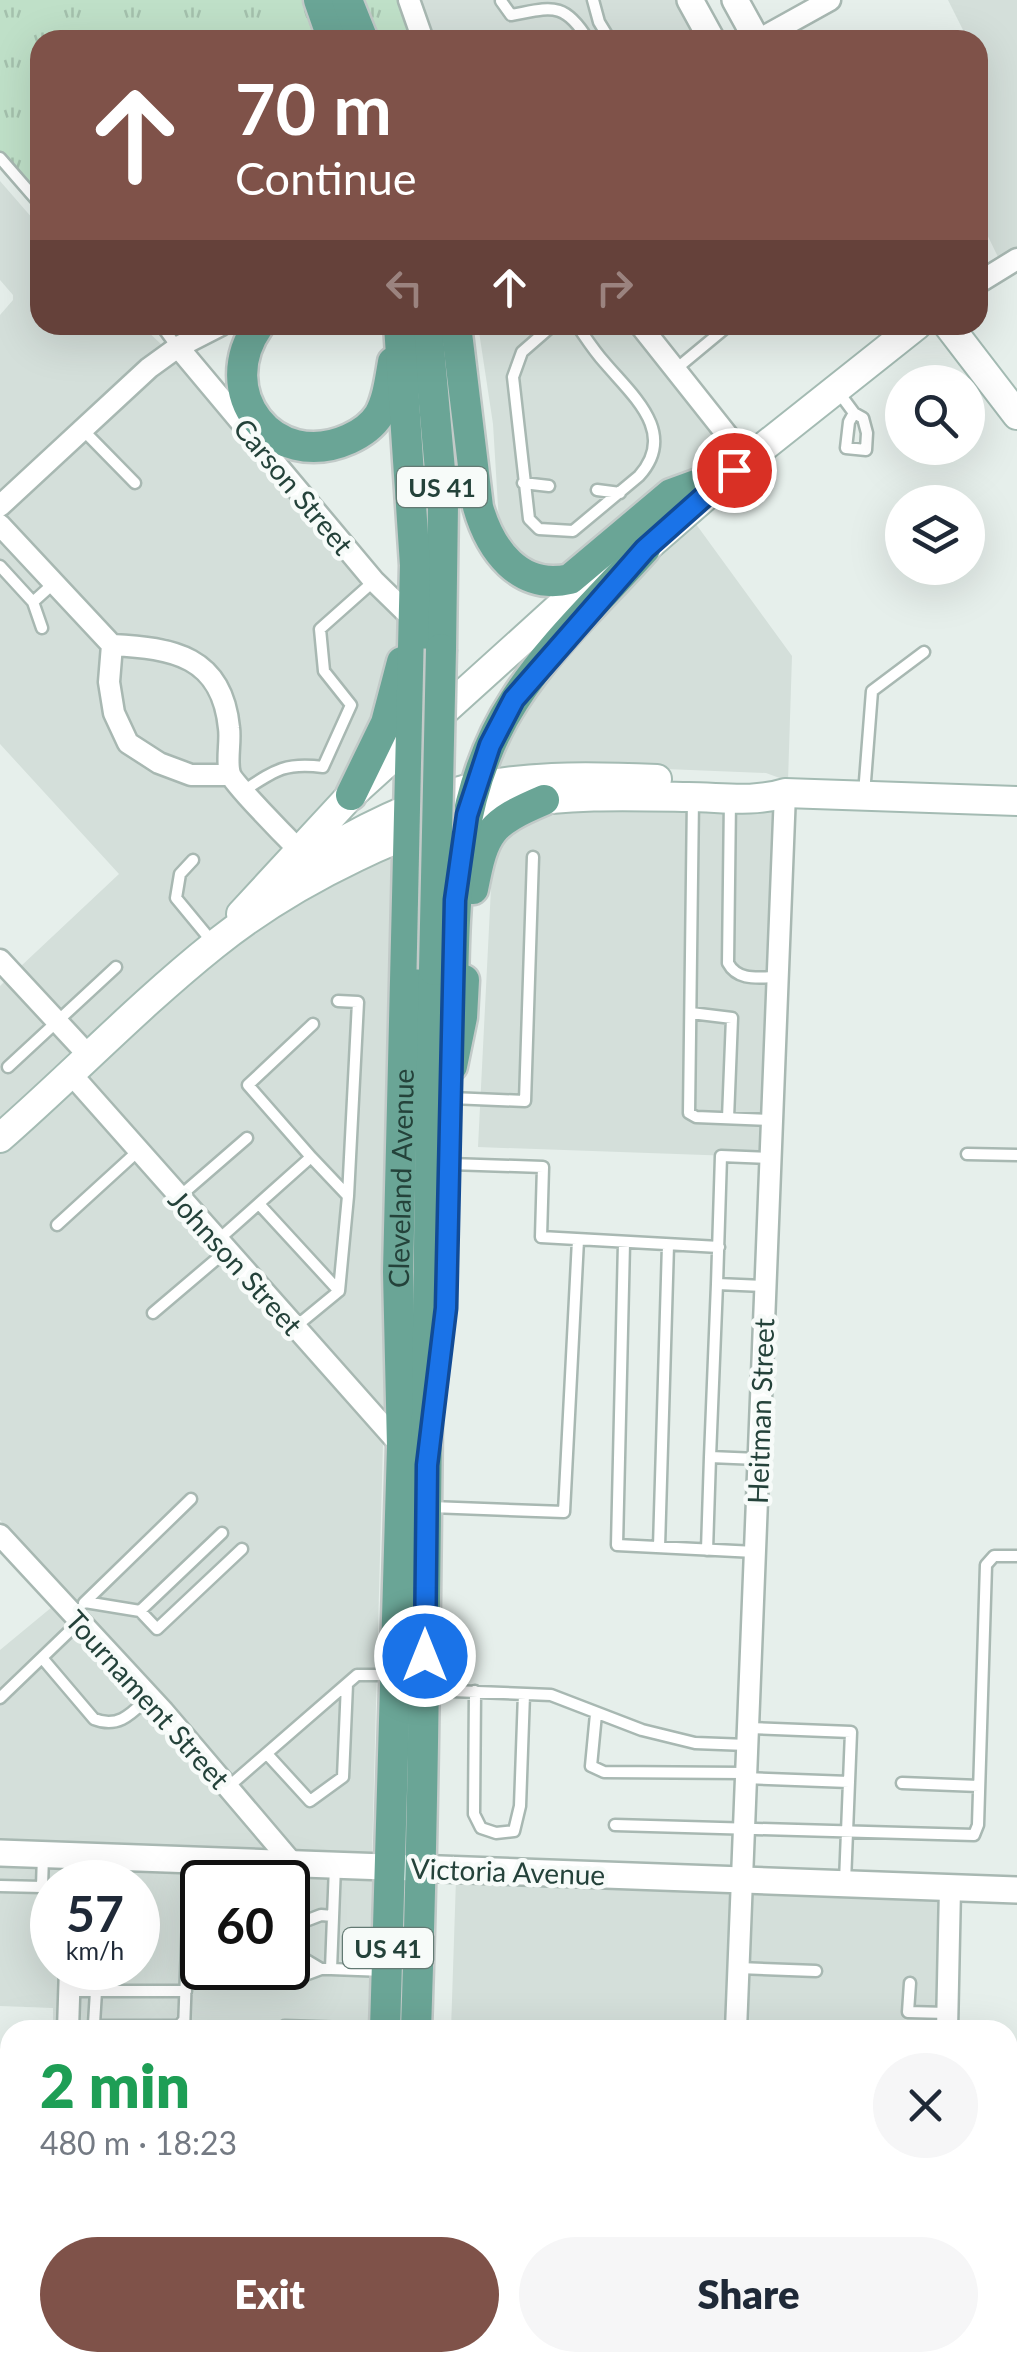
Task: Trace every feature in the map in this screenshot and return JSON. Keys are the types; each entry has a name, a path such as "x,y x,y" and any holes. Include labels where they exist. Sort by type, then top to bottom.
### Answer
{"main road":[{"path":"329,2 332,30"},
{"path":"329,2 354,30"},
{"path":"252,335 241,362 245,398 255,416 278,438 314,447 343,442 362,432 378,416 406,335"},
{"name":"Cleveland Avenue","path":"409,335 415,621 398,1272 414,1456 425,1507 425,1690 416,2020"},
{"name":"Cleveland Avenue","path":"385,2020 395,1676 428,1225 442,649 443,504 411,335"},
{"path":"457,335 478,507 486,533 504,560 532,578 556,582 570,578 671,494 741,465"},
{"path":"843,383 879,335"},
{"path":"414,1456 442,1348 455,900 464,799 514,699 645,549 741,465 904,335"},
{"path":"956,335 1017,415"},
{"path":"0,1138 215,944 298,849 351,796 412,753 557,608 645,549"},
{"path":"351,796 386,723 407,635 415,621"},
{"path":"259,892 336,844 408,823 464,799 570,777 766,783 785,792"},
{"path":"464,799 634,796 764,800 785,792 1017,802"},
{"path":"452,1066 462,1017 467,932 479,859 489,833 506,816 544,800"},
{"path":"215,944 293,891 408,823"}],"street":[{"path":"409,0 420,30"},
{"path":"690,0 706,30"},
{"path":"735,0 752,30"},
{"path":"776,30 830,0"},
{"path":"988,276 1017,260"},
{"path":"0,506 150,368 202,335"},
{"path":"648,335 741,465"},
{"name":"Carson Street","path":"178,348 374,581 415,621"},
{"path":"0,525 112,645 162,648 194,660 212,678 227,704 238,783 298,849"},
{"path":"112,645 110,682 114,713 128,743 159,763 191,775 238,783"},
{"name":"Heitman Street","path":"736,2020 785,792"},
{"name":"Johnson Street","path":"0,960 58,1022 81,1066 138,1152 414,1456"},
{"name":"Tournament Street","path":"3,1546 79,1613 289,1860"},
{"name":"Victoria Avenue","path":"0,1852 43,1855 53,1860"},
{"name":"Victoria Avenue","path":"310,1866 1017,1890"},
{"path":"947,2020 950,1888"},
{"path":"69,2020 70,1991"}],"lane":[{"path":"593,0 604,30"},
{"path":"500,1 511,15 554,7 576,21 582,30"},
{"path":"0,158 30,192"},
{"path":"168,335 178,348"},
{"path":"542,335 517,358 513,398 529,519 546,530 580,527 648,466 652,456 654,433 648,416 584,335"},
{"path":"676,370 716,335"},
{"path":"843,383 854,413"},
{"path":"83,430 135,484"},
{"path":"523,483 548,486"},
{"path":"597,490 620,492"},
{"path":"0,566 32,602 42,628"},
{"path":"238,783 298,764 323,766 351,705 324,671 320,630 374,581"},
{"path":"32,602 54,583"},
{"path":"864,795 872,691 924,652"},
{"path":"694,797 689,1113 772,1120"},
{"path":"730,798 728,963 742,977 778,977"},
{"path":"451,1098 525,1100 533,857"},
{"path":"193,860 180,874 176,898 215,944"},
{"path":"8,1067 116,967"},
{"path":"294,1328 339,1292 358,1002 338,1001"},
{"path":"690,1013 732,1018 728,1118"},
{"path":"313,1024 248,1085 348,1196"},
{"path":"178,1198 247,1138"},
{"path":"58,1225 138,1152"},
{"path":"967,1154 1017,1156"},
{"path":"707,1550 721,1156 770,1158"},
{"path":"152,1313 222,1246 259,1204 311,1158"},
{"path":"450,1164 543,1168 541,1237 719,1247"},
{"path":"259,1204 339,1292"},
{"path":"425,1507 564,1512 578,1240"},
{"path":"624,1243 617,1545 755,1552"},
{"path":"659,1547 668,1245"},
{"path":"717,1284 765,1286"},
{"path":"710,1457 758,1458"},
{"path":"0,1698 43,1658 79,1613 191,1499"},
{"path":"79,1613 140,1610 222,1533"},
{"path":"140,1610 158,1630 242,1549"},
{"path":"615,1825 974,1834 978,1825 986,1565 994,1556 1017,1556"},
{"path":"43,1658 94,1718 102,1722 120,1722 149,1696"},
{"path":"228,1787 357,1675 395,1676"},
{"path":"267,1754 310,1800 343,1777 347,1684"},
{"path":"425,1690 551,1696 642,1730 695,1743 747,1736 851,1732 845,1884"},
{"path":"475,1691 474,1814 481,1828 496,1833 514,1831 520,1806 524,1694"},
{"path":"596,1714 591,1766 604,1772 849,1782"},
{"path":"902,1783 979,1786"},
{"path":"43,1855 44,1860"},
{"path":"326,1969 327,1916 334,1866"},
{"path":"0,1886 30,1887"},
{"path":"310,1907 327,1916"},
{"path":"310,1920 327,1916"},
{"path":"310,1962 326,1969"},
{"path":"738,1968 816,1971"},
{"path":"310,1974 326,1969 387,1971"},
{"path":"910,1982 908,2012 939,2020"},
{"path":"70,1991 186,1992 185,2020"},
{"path":"94,2020 96,1992"}],"shaded area":[{"path":"419,0 679,0 696,30 430,30"},
{"path":"948,0 1017,0 1017,248 999,259 988,236 988,30 963,30"},
{"path":"0,181 30,216 30,335 151,335 163,346 0,493 0,315 13,295 0,280"},
{"path":"480,335 636,335 734,458 574,565 545,571 500,539 493,424"},
{"path":"176,361 383,607 403,623 377,719 344,789 298,835 240,770 236,702 218,669 197,651 166,638 116,635 4,515"},
{"path":"693,520 792,656 788,781 766,773 617,767 494,775 502,742 570,647"},
{"path":"0,540 102,649 119,748 154,772 188,785 227,785 285,849 209,936 90,1043 20,967 119,874 0,744"},
{"path":"121,656 161,658 189,670 205,684 218,707 221,765 193,765 135,736 123,710"},
{"path":"775,806 761,1157 478,1147 496,840 546,810"},
{"path":"394,853 384,1413 85,1076 214,958 297,901"},
{"path":"6,980 76,1057 0,1125 0,986"},
{"path":"71,1089 383,1442 372,1856 298,1855 0,1520 0,1151"},
{"path":"52,1607 156,1719 272,1854 0,1842 0,1650"},
{"path":"0,1863 30,1864 30,1990 60,1990 59,2020 53,2020 53,2008 0,2006"},
{"path":"160,1870 180,1871 180,1990 310,1990 310,1876 372,1877 368,2020 77,2020 78,1990 160,1990"},
{"path":"456,1879 731,1889 727,2020 451,2020"},
{"path":"750,1890 940,1898 937,2020 745,2020"}],"green space":[{"path":"0,0 409,0 420,30 30,30 30,203 0,168"}],"route":[{"path":"425,1656 427,1465 446,1308 455,900 467,815 490,745 514,699 645,549 734,470"}]}
